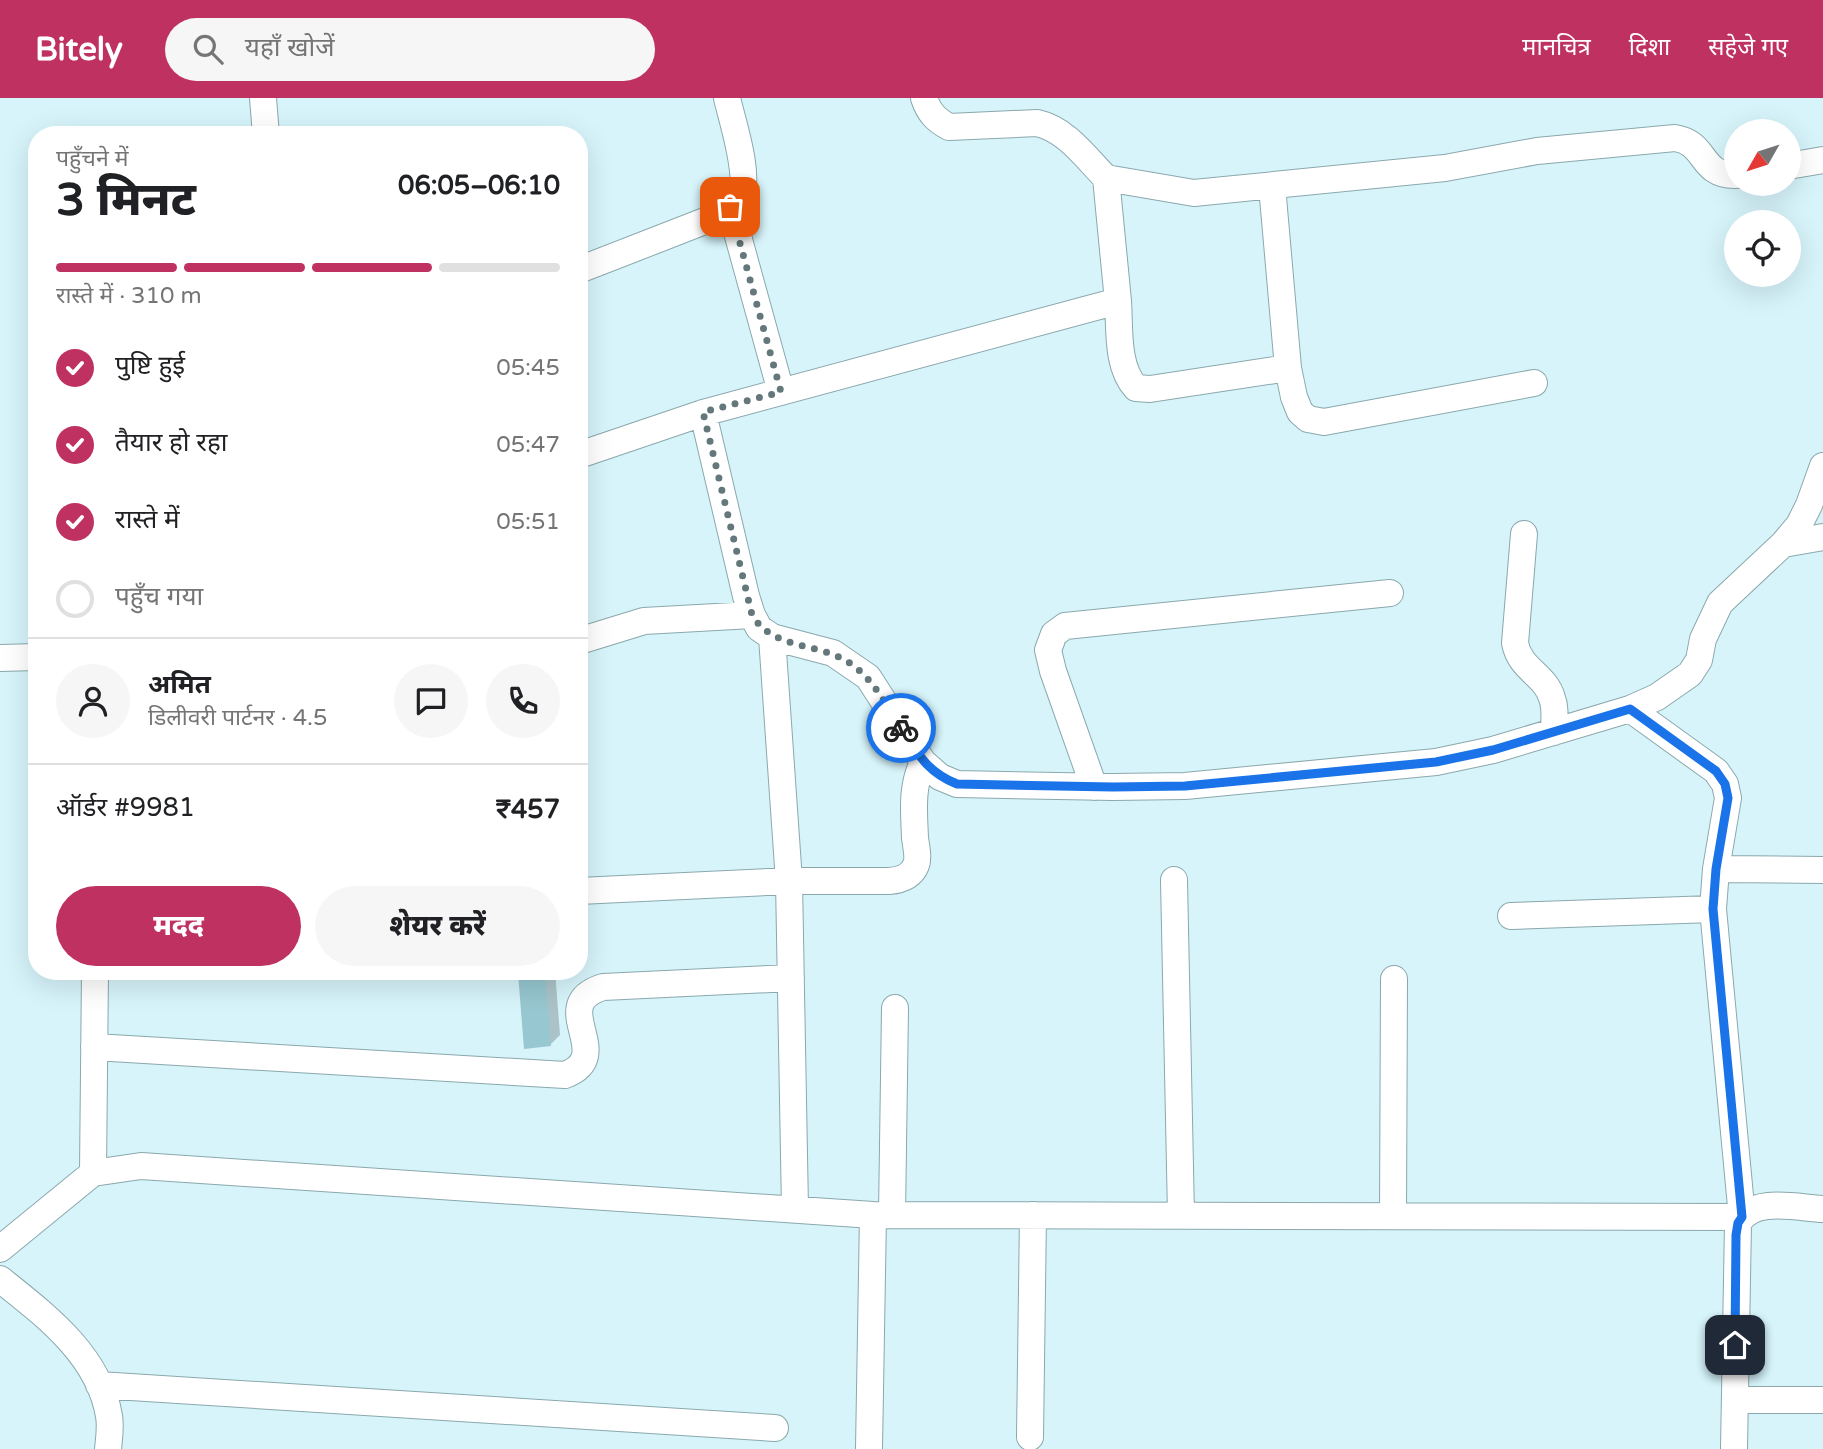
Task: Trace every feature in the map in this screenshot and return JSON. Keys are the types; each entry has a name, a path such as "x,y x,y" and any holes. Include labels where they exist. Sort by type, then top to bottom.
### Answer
{"street":[{"path":"263,98 265,126"},
{"path":"588,266 715,217 730,207 741,194 744,172 727,98"},
{"path":"924,98 928,109 937,120 949,127 1037,124 1049,126 1061,133 1106,178 1194,193 1445,168 1537,151 1675,138 1687,140 1696,147 1706,164 1724,173"},
{"path":"1801,164 1823,160"},
{"path":"1106,178 1123,367 1129,380 1136,387 1150,388 1288,368"},
{"path":"1272,186 1288,368 1300,412 1308,419 1324,422 1534,383"},
{"path":"730,207 781,392"},
{"path":"588,452 703,412 1118,301"},
{"path":"703,412 752,615 760,628 772,637 833,653 868,677 923,762 940,777 957,784 1185,786 1436,762 1493,750 1630,709 1657,697 1690,674 1699,660 1703,639 1720,603 1783,544 1799,525 1810,505 1823,466"},
{"path":"1524,534 1515,643 1523,664 1541,680 1553,700 1554,732"},
{"path":"1783,544 1823,537"},
{"path":"1094,787 1048,650 1054,634 1065,626 1391,593"},
{"path":"588,638 644,621 752,615"},
{"path":"772,637 789,881 795,1209"},
{"path":"0,659 28,657"},
{"path":"1630,709 1716,771 1725,784 1728,798 1716,869 1713,909 1742,1217"},
{"path":"588,891 789,881 902,879 911,873 917,863 913,796 916,778 923,762"},
{"path":"1716,869 1823,870"},
{"path":"1174,880 1181,1215"},
{"path":"1511,916 1713,909"},
{"path":"94,1047 565,1075 576,1071 583,1064 586,1052 579,1010 583,998 590,991 603,987 791,978"},
{"path":"1392,1216 1394,979"},
{"path":"93,1173 95,980"},
{"path":"869,1449 895,1008"},
{"path":"0,1249 93,1173 141,1166 883,1215 1742,1217"},
{"path":"1734,1449 1738,1223 1742,1217 1758,1208 1771,1206 1823,1209"},
{"path":"1030,1437 1033,1215"},
{"path":"0,1279 48,1318 87,1361 99,1385 109,1417 108,1449"},
{"path":"99,1385 775,1428"},
{"path":"1735,1400 1823,1400"}],"building":[{"path":"519,980 546,980 551,1046 524,1049"}],"way so far":[{"path":"730,207 781,392 703,412 752,615 760,628 772,637 833,653 868,677 901,728"}],"route":[{"path":"901,728 923,762 940,777 957,784 1185,786 1465,757 1630,709 1716,771 1725,784 1728,798 1716,869 1713,909 1742,1217 1736,1235 1735,1345"}]}
